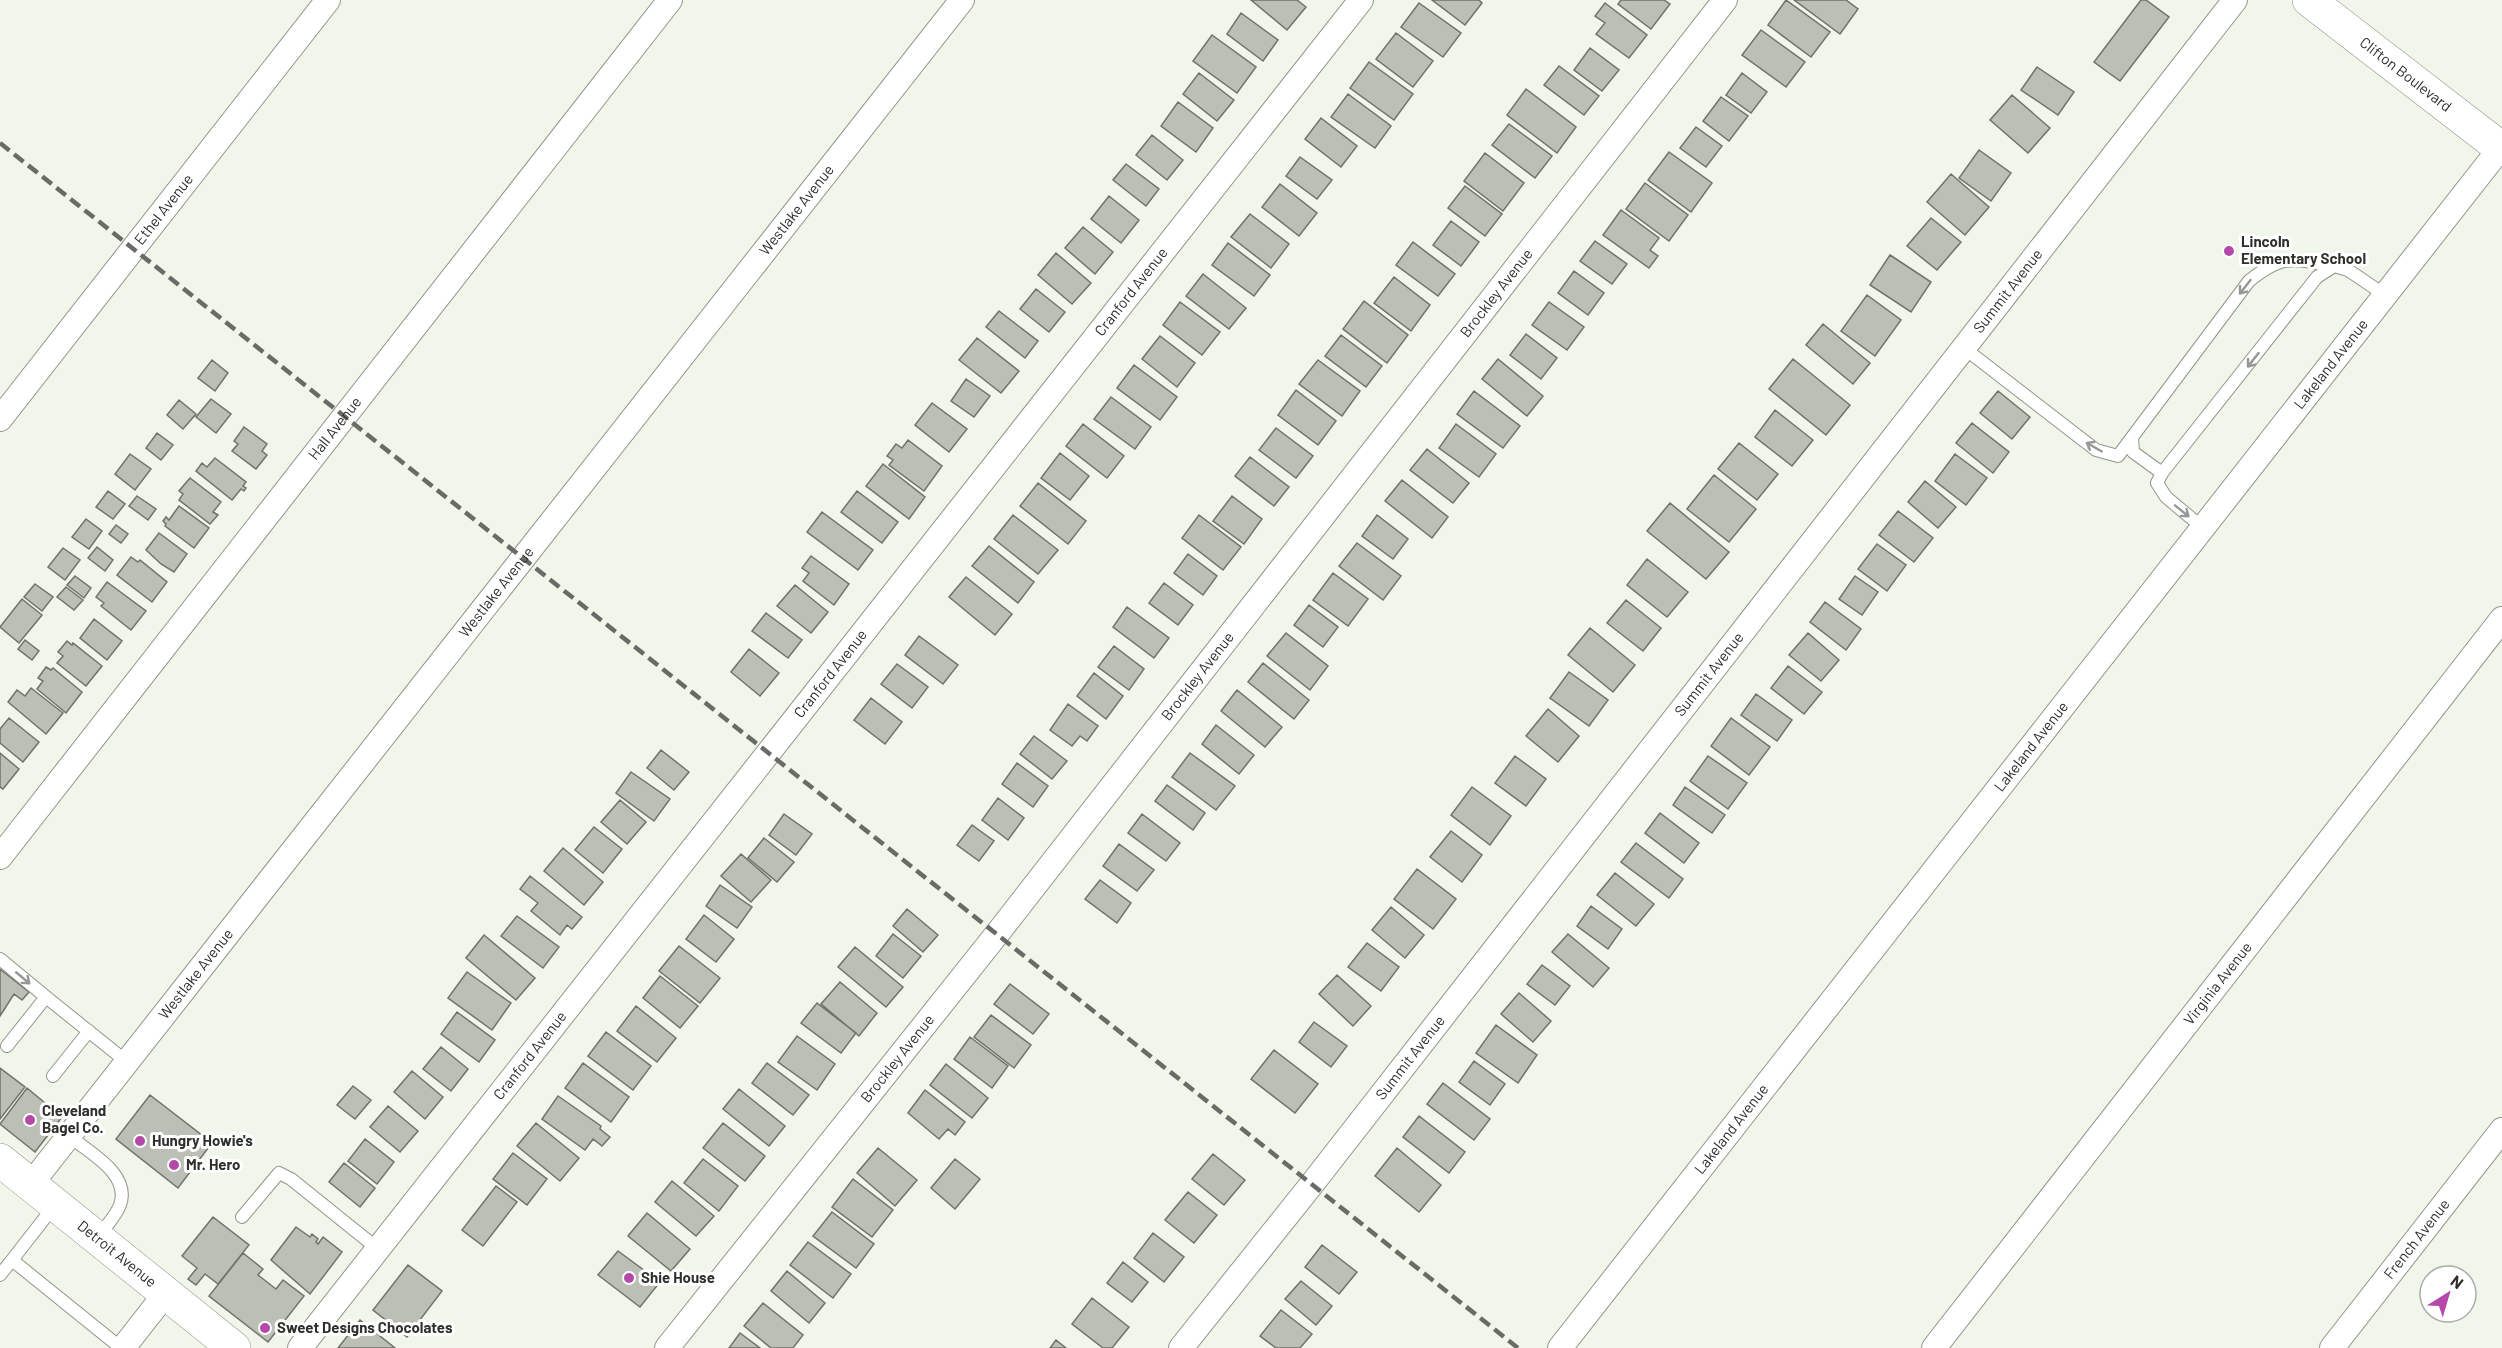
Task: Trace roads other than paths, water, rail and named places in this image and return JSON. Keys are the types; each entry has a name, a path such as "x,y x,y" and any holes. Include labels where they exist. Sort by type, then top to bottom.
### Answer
{"main road":[{"name":"Clifton Boulevard","path":"2308,0 2502,148"},
{"name":"Detroit Avenue","path":"0,1160 234,1348"}],"street":[{"name":"Ethel Avenue","path":"0,419 328,0"},
{"name":"Hall Avenue","path":"0,857 670,0"},
{"name":"Westlake Avenue","path":"43,1194 69,1136 962,0"},
{"name":"Cranford Avenue","path":"300,1348 1361,0"},
{"name":"Brockley Avenue","path":"667,1348 997,934 1725,0"},
{"name":"Summit Avenue","path":"1181,1348 1312,1184 2235,0"},
{"name":"Lakeland Avenue","path":"1560,1348 2502,148"},
{"name":"Virginia Avenue","path":"1934,1348 2502,618"},
{"name":"French Avenue","path":"2332,1348 2502,1130"},
{"path":"122,1348 166,1293"}],"lane":[{"path":"1964,348 2096,450 2118,456 2249,281 2268,265 2290,258 2334,266 2348,270 2385,295"},
{"path":"2203,528 2166,497 2157,483 2162,473 2316,277 2334,266"},
{"path":"2132,438 2133,452 2162,473"},
{"path":"0,959 127,1062"},
{"path":"7,1046 45,997"},
{"path":"53,1076 89,1031"},
{"path":"69,1136 119,1177 123,1192 119,1207 98,1238"},
{"path":"242,1217 279,1173 291,1179 378,1249"},
{"path":"0,1275 12,1260 43,1194"},
{"path":"12,1260 122,1348"}],"railway":[{"path":"0,143 1518,1348"}],"place":[{"name":"Lincoln Elementary School","path":"2229,251"},
{"name":"Cleveland Bagel Co.","path":"30,1120"},
{"name":"Hungry Howie's","path":"140,1141"},
{"name":"Mr. Hero","path":"174,1165"},
{"name":"Shie House","path":"629,1278"},
{"name":"Sweet Designs Chocolates","path":"265,1328"}]}
